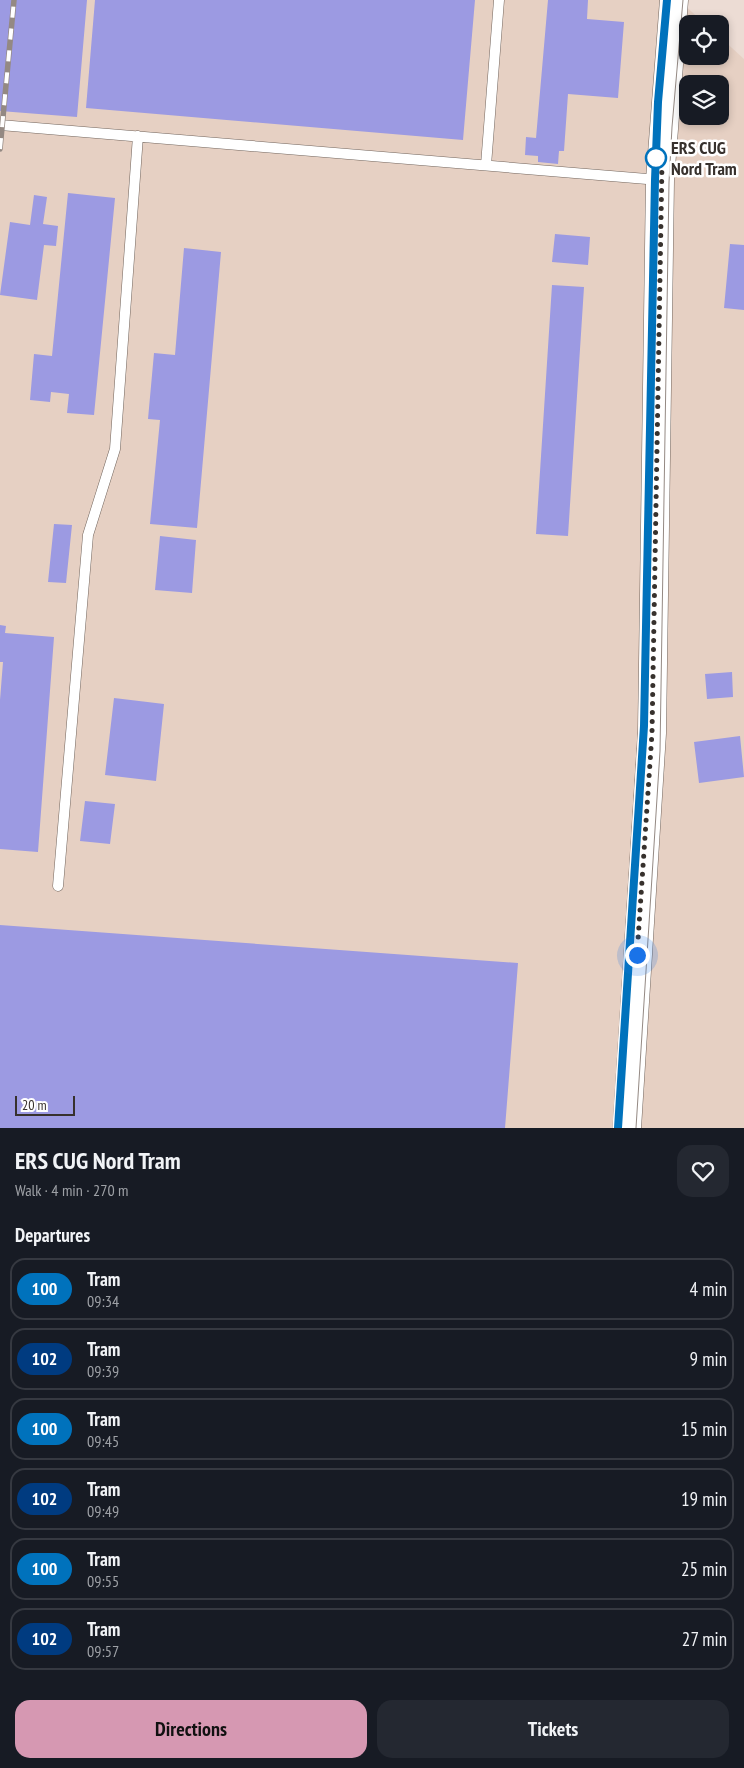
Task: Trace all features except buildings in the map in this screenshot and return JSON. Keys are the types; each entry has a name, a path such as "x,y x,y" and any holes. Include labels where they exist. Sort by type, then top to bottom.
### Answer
{"main road":[{"path":"627,1128 652,733 660,180 674,0"}],"lane":[{"path":"486,165 499,0"},
{"path":"0,125 660,180"},
{"path":"58,886 88,535 115,449 138,136"}],"shaded area":[{"path":"0,0 679,0 695,15 679,15 679,65 729,65 729,45 744,59 744,1128 0,1128"}],"tram line":[{"path":"618,1128 644,726 655,180 667,0"},
{"name":"100","path":"618,1128 644,726 655,180 658,102 667,0"},
{"path":"636,1128 660,751 669,182 683,0"}],"railway":[{"path":"0,149 14,0"}],"place":[{"name":"ERS CUG Nord Tram","path":"656,158"}],"route":[{"path":"637,955 652,733 660,180 662,163 656,158"}]}
